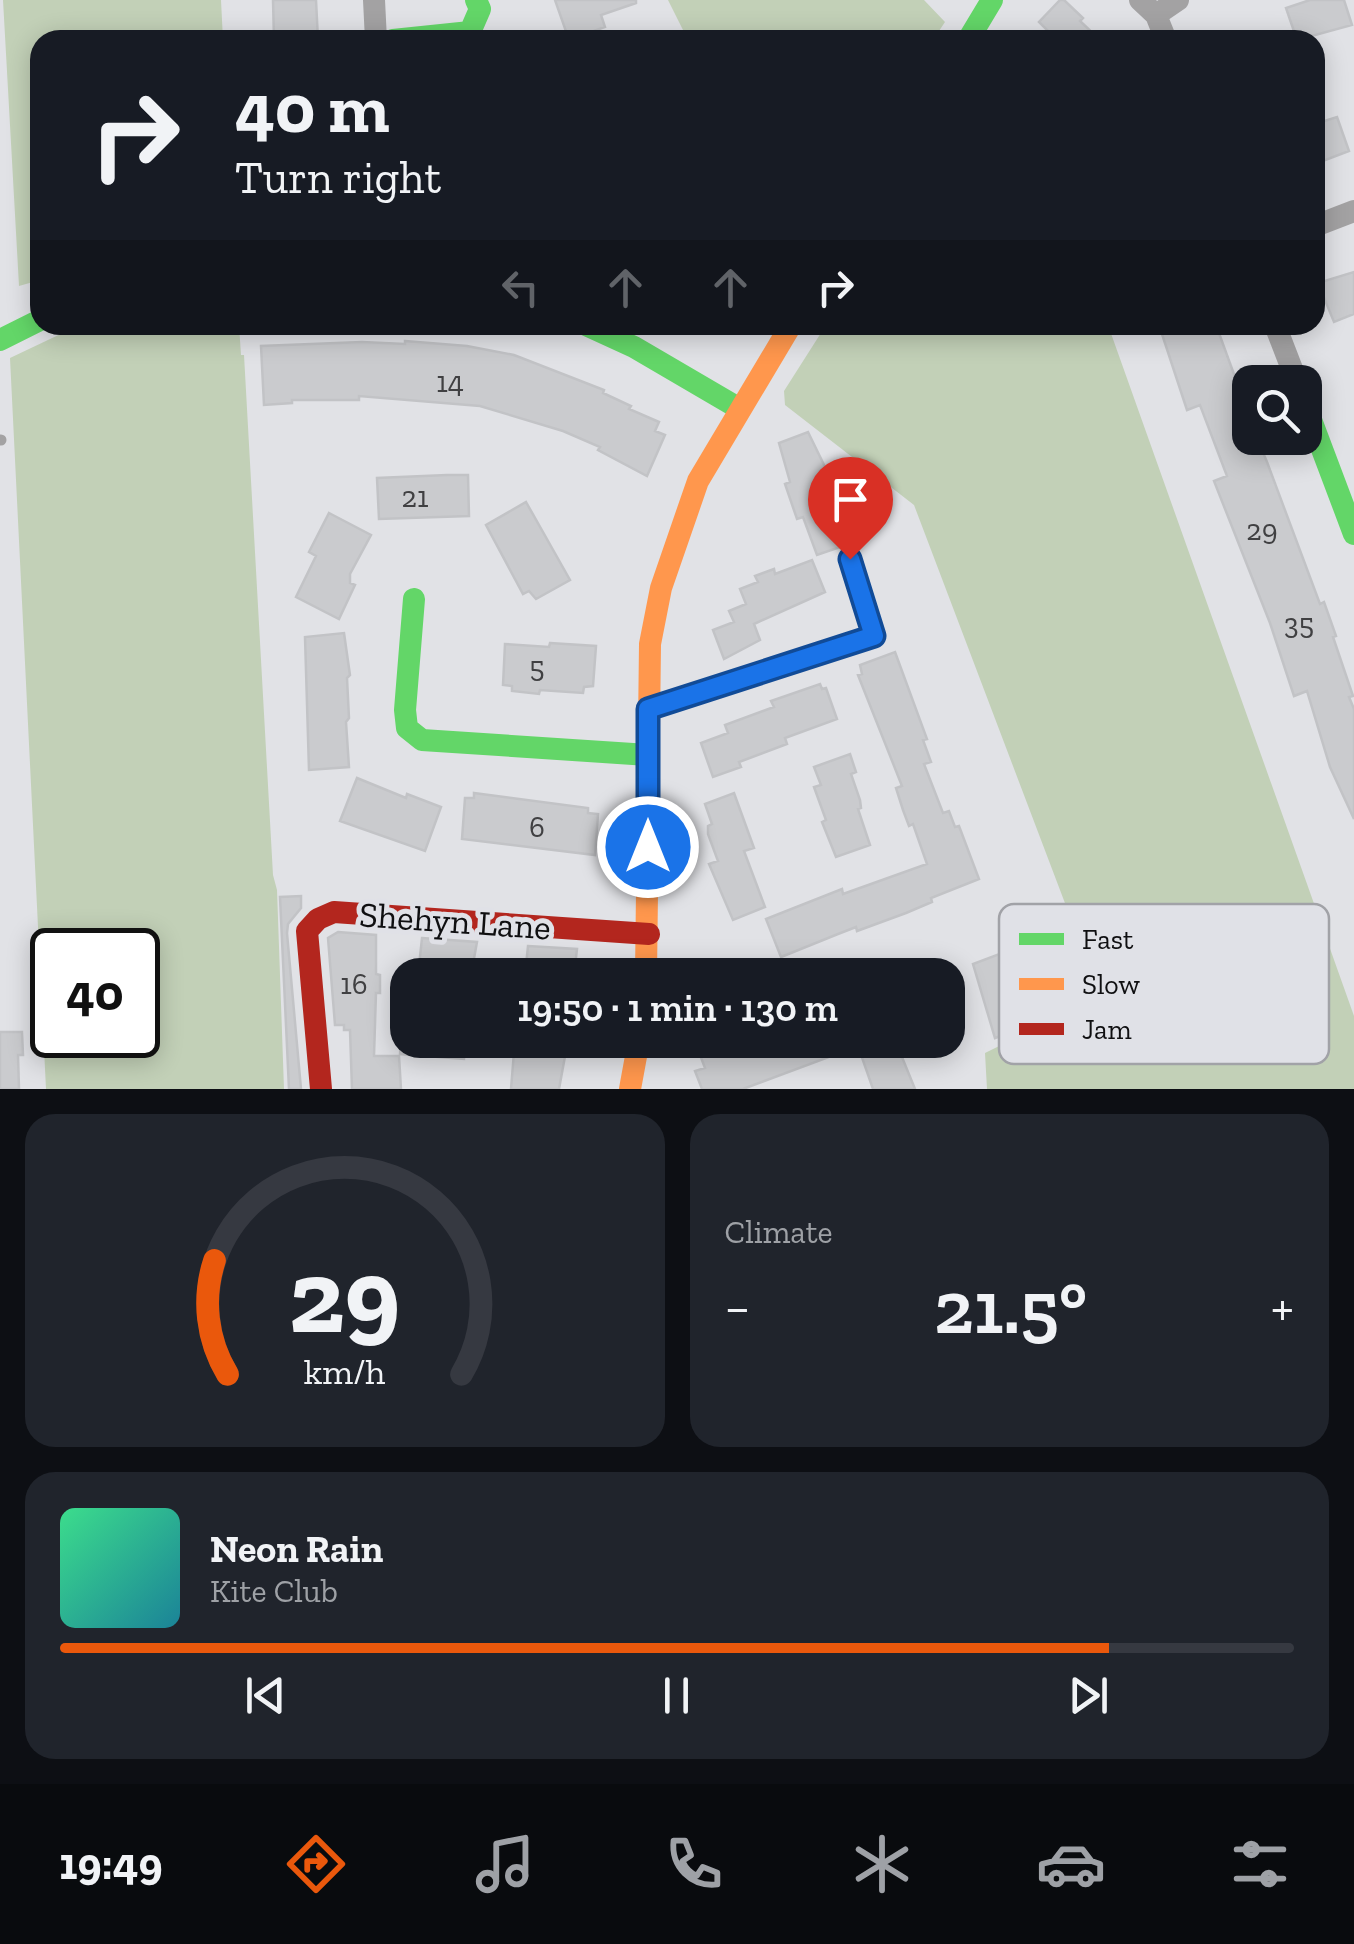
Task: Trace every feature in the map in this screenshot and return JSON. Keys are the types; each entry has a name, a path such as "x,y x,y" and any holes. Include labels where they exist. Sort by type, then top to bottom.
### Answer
{"street":[{"path":"374,0 376,30"},
{"path":"471,30 480,9 476,0"},
{"path":"974,30 992,0"},
{"path":"1160,30 1148,8 1178,0"},
{"path":"1325,222 1354,211"},
{"path":"0,340 30,325"},
{"path":"608,335 740,409"},
{"path":"647,958 650,644 661,588 698,481 785,335"},
{"path":"1279,335 1290,365"},
{"path":"1322,449 1354,534"},
{"path":"414,599 405,710 407,728 422,740 648,755"},
{"name":"Shehyn Lane","path":"321,1089 307,930 318,919 334,912 649,934"},
{"path":"630,1089 636,1058"}],"lane":[{"path":"648,709 874,636 850,559"}],"green space":[{"path":"3,0 221,0 222,30 30,30 30,283 19,286"},
{"path":"668,0 924,0 945,22 940,30 683,30"},
{"path":"58,335 240,335 277,890 284,1089 46,1089 44,1058 160,1058 160,928 38,928 10,358"},
{"path":"820,335 1112,335 1314,904 1065,904 914,505 785,405 784,391"},
{"path":"1329,946 1354,1016 1354,1089 987,1089 985,1053 999,1046 999,1064 1329,1064"}],"building":[{"path":"273,0 316,0 318,30 274,30"},
{"path":"555,0 636,0 601,15 605,27 566,30"},
{"path":"1064,0 1089,30 1047,30 1039,22"},
{"path":"1310,0 1344,0 1352,25 1325,32 1294,30 1286,8"},
{"path":"1337,117 1349,151 1325,160 1325,121"},
{"path":"1354,272 1354,314 1334,322 1325,300 1325,281"},
{"path":"1162,335 1220,335 1232,369 1232,455 1264,455 1320,604 1324,602 1353,696 1349,697 1354,709 1354,819 1330,767 1307,691 1294,696 1214,481 1227,476 1200,405 1187,410"},
{"path":"405,341 514,355 604,390 603,393 631,406 629,409 659,422 655,431 665,435 647,476 598,450 600,447 563,431 480,406 359,396 359,400 292,400 264,405 261,346"},
{"path":"808,432 826,469 820,471 832,506 839,504 849,544 817,555 803,517 797,519 785,484 790,482 779,443"},
{"path":"468,475 469,516 379,519 377,478"},
{"path":"526,502 570,580 536,599 529,591 523,594 486,525"},
{"path":"329,513 371,535 350,574 350,583 355,585 339,619 296,597 316,556 309,552"},
{"path":"812,560 825,592 754,624 760,640 724,659 713,630 734,622 729,611 746,604 740,589 758,582 755,576 774,569 775,574"},
{"path":"344,633 350,675 346,722 349,767 309,770 305,637"},
{"path":"550,643 596,646 593,686 584,687 583,693 540,690 539,694 512,691 512,686 503,685 505,644 549,647"},
{"path":"895,652 927,739 923,740 931,762 924,764 943,813 949,811 955,827 959,826 979,879 931,898 932,902 906,913 857,931 856,927 781,957 766,919 842,889 843,894 927,864 913,824 909,826 903,810 896,788 902,786 858,675 862,674 860,665"},
{"path":"820,684 822,689 826,688 837,719 785,738 787,744 739,762 741,767 713,777 701,743 728,733 725,725 774,707 771,701"},
{"path":"850,754 856,772 851,774 860,800 858,809 870,845 836,857 822,822 826,820 814,787 821,785 814,767"},
{"path":"357,778 441,807 425,851 340,821"},
{"path":"474,793 588,808 588,813 598,814 595,855 462,839 465,798 474,798"},
{"path":"734,793 754,848 744,851 765,907 733,920 709,864 718,861 708,834 712,824 705,804"},
{"path":"301,896 301,908 288,924 287,933 301,1089 289,1089 280,897"},
{"path":"338,932 376,935 380,993 376,993 374,1056 399,1058 401,1089 352,1089 350,1030 335,1025 328,938"},
{"path":"422,938 477,942 474,958 420,958"},
{"path":"528,946 577,949 576,958 527,958"},
{"path":"999,954 999,1037 995,1038 973,964"},
{"path":"0,1032 22,1032 19,1089 0,1089"},
{"path":"514,1058 565,1058 559,1089 511,1089"},
{"path":"701,1058 826,1058 743,1089 702,1089 695,1071 705,1068"},
{"path":"862,1058 902,1058 915,1089 873,1089"}],"traffic: fast":[{"path":"471,30 480,9 476,0"},
{"path":"974,30 992,0"},
{"path":"0,340 30,325"},
{"path":"608,335 740,409"},
{"path":"1322,449 1354,534"},
{"path":"414,599 405,710 407,728 422,740 648,755"}],"traffic: slow":[{"path":"646,958 650,644 661,588 698,481 785,335"},
{"path":"630,1089 636,1058"}],"traffic: jam":[{"path":"321,1089 307,931 318,919 334,912 649,934"}],"route":[{"path":"648,847 648,709 874,636 850,559"}]}
